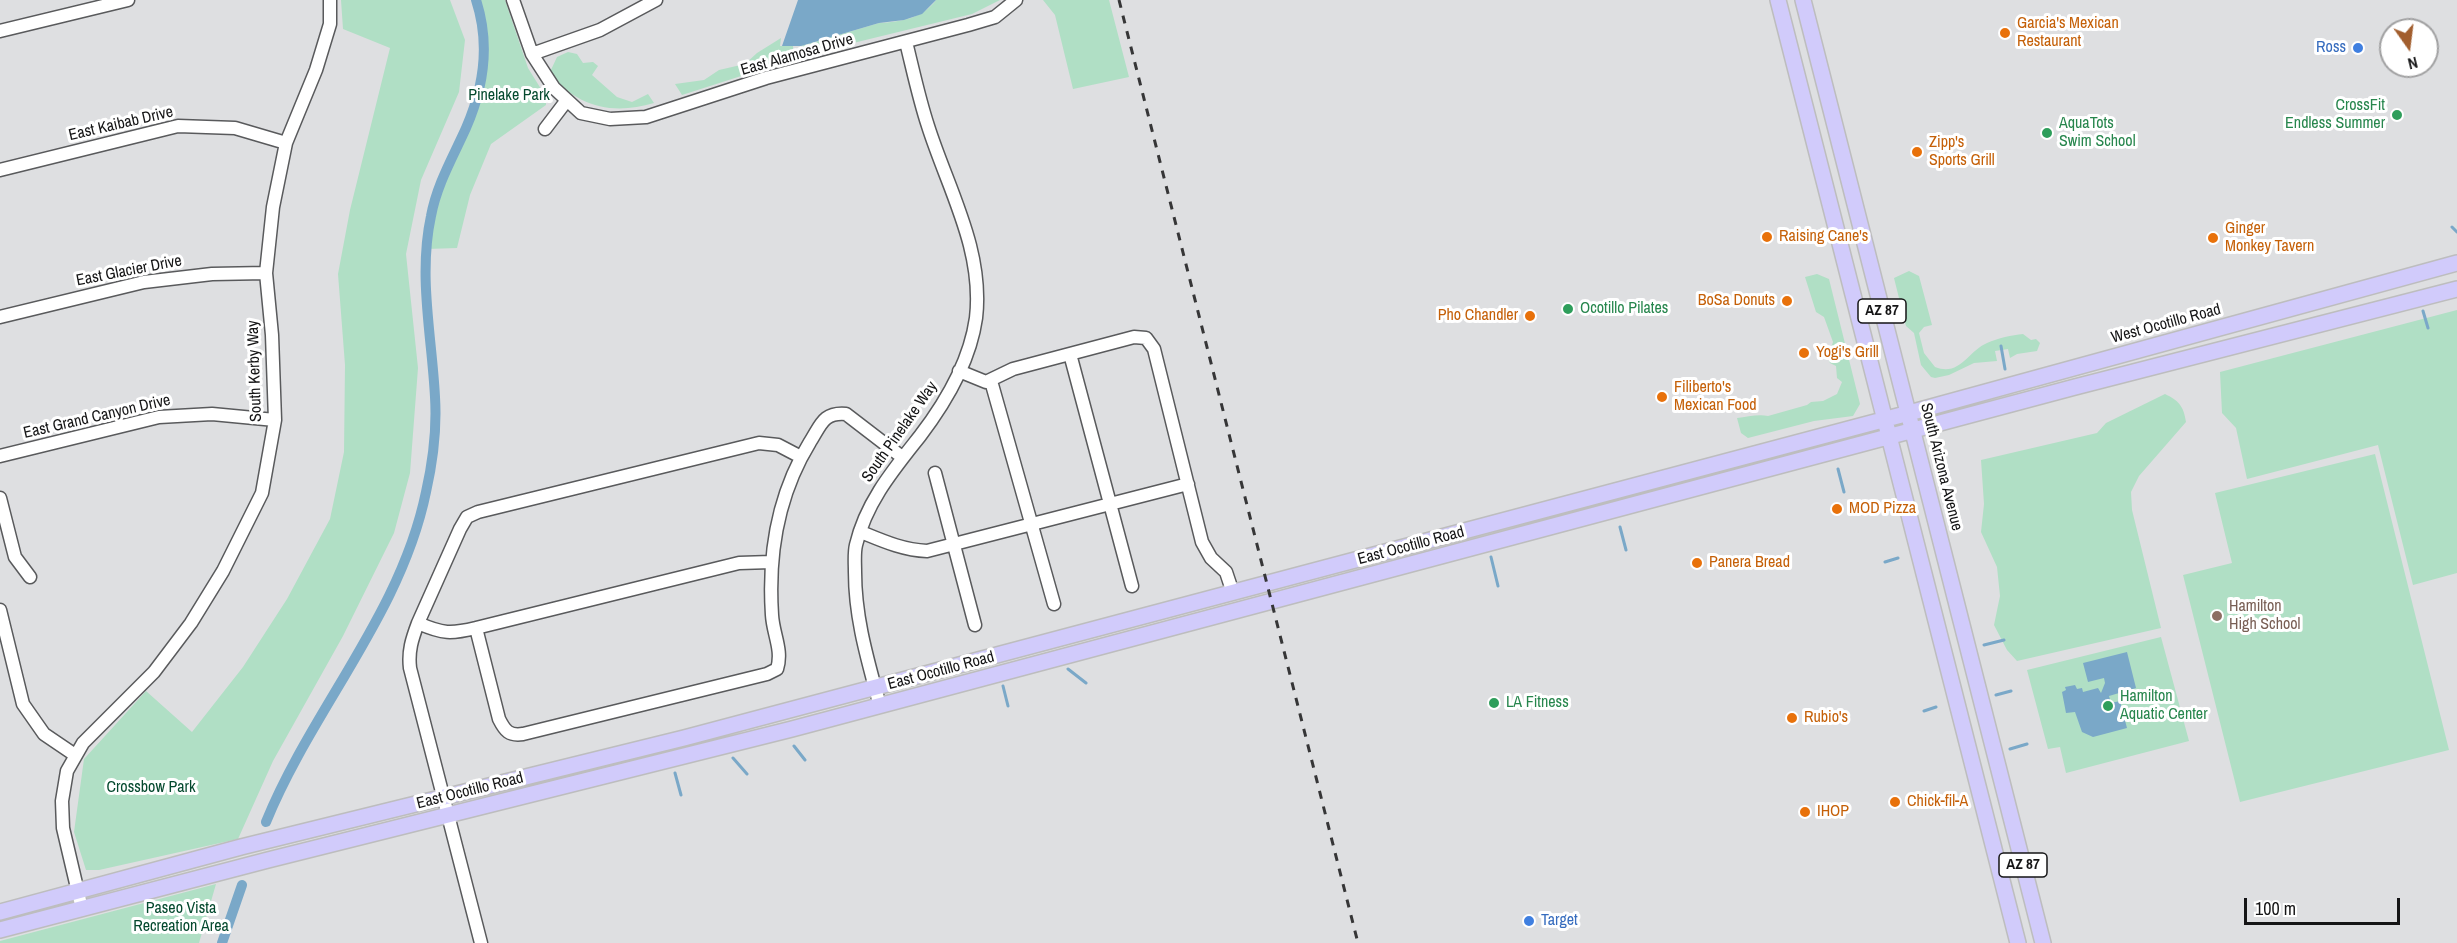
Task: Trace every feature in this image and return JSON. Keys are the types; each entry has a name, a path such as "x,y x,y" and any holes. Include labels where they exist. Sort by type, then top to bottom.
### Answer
{"main road":[{"name":"AZ 87","path":"1778,0 2018,943"},
{"name":"South Arizona Avenue","path":"1803,0 2043,943"},
{"name":"West Ocotillo Road","path":"1884,419 2457,263"},
{"path":"1888,437 2457,289"},
{"name":"East Ocotillo Road","path":"0,912 241,847 684,738 1884,419"},
{"name":"East Ocotillo Road","path":"0,930 235,868 880,706 1888,437"},
{"path":"1635,486 1640,504"}],"street":[{"path":"0,32 129,0"},
{"name":"South Kerby Way","path":"82,909 63,828 64,785 67,771 75,755 92,733 154,672 212,590 262,493 275,420 267,273 273,207 286,143 316,70 330,24 330,0"},
{"path":"513,0 532,54 554,88 567,100 545,129"},
{"path":"532,54 600,30 656,0"},
{"name":"East Alamosa Drive","path":"567,100 581,113 610,119 646,117 766,78 995,17 1016,0"},
{"name":"South Pinelake Way","path":"880,706 855,605 856,546 875,498 902,457 921,435 950,390 967,356 976,318 977,288 972,252 964,222 927,126 906,42"},
{"name":"East Kaibab Drive","path":"0,170 177,126 235,128 286,143"},
{"name":"East Glacier Drive","path":"0,317 155,280 212,274 267,273"},
{"path":"959,371 983,382 991,381 1013,369 1140,336 1149,341 1154,349 1202,542 1211,558 1226,572 1233,593"},
{"path":"1070,354 1132,586"},
{"path":"991,381 1054,604"},
{"name":"East Grand Canyon Drive","path":"0,456 159,417 212,414 275,420"},
{"path":"476,628 499,718 505,731 513,735 767,674 777,669 780,660 772,618 771,562 776,528 784,498 801,457 823,421 828,415 846,414 902,457"},
{"path":"481,943 410,668 410,643 467,517 478,512 759,442 778,445 801,457"},
{"path":"935,473 975,625"},
{"path":"861,532 912,550 927,551 1188,484"},
{"path":"0,498 15,557 30,577"},
{"path":"418,623 438,632 453,634 739,563 771,562"},
{"path":"0,610 23,704 44,734 75,755"}],"green space":[{"name":"Crossbow Park","path":"341,0 450,0 465,40 459,92 421,180 406,254 418,368 410,473 394,533 343,636 273,761 238,839 99,870 86,870 74,832 84,759 146,691 192,732 243,667 287,599 330,519 344,452 345,365 338,274 350,210 390,48 343,29"},
{"name":"Pinelake Park","path":"479,0 505,0 528,68 546,97 546,105 491,144 470,195 457,248 427,249 436,202 471,122 483,80 487,46"},
{"path":"936,0 1000,0 972,14 800,56 801,46 879,23 911,18 925,11"},
{"path":"1043,0 1109,0 1129,77 1073,89 1055,15"},
{"path":"781,38 780,46 793,46 794,59 682,95 675,84 704,80 719,70 745,64 757,53"},
{"path":"568,52 577,54 583,63 593,62 598,66 592,75 617,97 632,102 648,94 654,103 639,107 610,108 597,106 572,94 550,72 557,57"},
{"path":"1909,271 1919,276 1932,325 1924,327 1919,333 1924,353 1935,367 1951,369 1987,343 2014,335 2023,334 2031,340 2036,339 2040,343 2037,351 2017,354 2010,358 2008,349 1995,351 1997,361 1974,363 1949,375 1931,377 1921,365 1914,333 1906,326 1894,278"},
{"path":"1817,274 1829,279 1860,404 1853,416 1814,421 1748,438 1741,433 1737,418 1768,416 1811,402 1823,401 1837,394 1842,382 1837,378 1836,366 1830,363 1826,353 1830,351 1833,342 1824,317 1816,312 1805,277"},
{"path":"2457,310 2457,573 2413,585 2378,445 2247,479 2236,428 2222,413 2220,372"},
{"path":"2165,394 2180,404 2186,422 2139,476 2131,492 2132,510 2161,628 2017,661 2007,650 1994,625 2000,596 1997,567 1981,532 1984,504 1981,460 2097,433 2106,423"},
{"path":"2375,454 2449,750 2240,802 2183,575 2232,563 2215,493"},
{"name":"Hamilton Aquatic Center","path":"2161,637 2189,741 2066,773 2060,747 2048,749 2027,670"},
{"name":"Paseo Vista Recreation Area","path":"216,884 199,943 0,943 0,941"}],"water":[{"path":"798,0 936,0 922,14 904,20 879,23 801,46 782,46"},
{"path":"2127,652 2136,688 2109,696 2111,703 2120,701 2127,728 2093,737 2082,732 2075,712 2066,713 2062,692 2066,690 2065,687 2075,685 2077,689 2082,688 2083,692 2098,688 2101,693 2105,683 2104,678 2088,682 2083,663"}],"waterway":[{"path":"266,822 285,780 377,620 397,579 414,537 426,492 435,421 426,284 427,239 437,193 466,128 481,81 483,32 476,0"},
{"path":"2452,227 2457,232"},
{"path":"2423,311 2428,328"},
{"path":"2001,346 2005,369"},
{"path":"1838,469 1844,492"},
{"path":"1620,527 1626,550"},
{"path":"1491,557 1498,586"},
{"path":"1885,562 1898,558"},
{"path":"1984,645 2004,640"},
{"path":"1068,669 1086,683"},
{"path":"1003,686 1008,706"},
{"path":"1996,695 2011,691"},
{"path":"1924,711 1936,707"},
{"path":"2010,749 2027,744"},
{"path":"794,746 805,760"},
{"path":"733,758 747,774"},
{"path":"675,773 681,795"},
{"path":"222,943 242,885"}],"railway":[{"path":"1119,0 1358,943"}],"place":[{"name":"Garcia's Mexican Restaurant","path":"2005,33"},
{"name":"Ross","path":"2358,48"},
{"name":"CrossFit Endless Summer","path":"2397,115"},
{"name":"AquaTots Swim School","path":"2047,133"},
{"name":"Zipp's Sports Grill","path":"1917,152"},
{"name":"Raising Cane's","path":"1767,237"},
{"name":"Ginger Monkey Tavern","path":"2213,238"},
{"name":"BoSa Donuts","path":"1787,301"},
{"name":"Ocotillo Pilates","path":"1568,309"},
{"name":"Pho Chandler","path":"1530,316"},
{"name":"Yogi's Grill","path":"1804,353"},
{"name":"Filiberto's Mexican Food","path":"1662,397"},
{"name":"MOD Pizza","path":"1837,509"},
{"name":"Panera Bread","path":"1697,563"},
{"name":"Hamilton High School","path":"2217,616"},
{"name":"LA Fitness","path":"1494,703"},
{"name":"Hamilton Aquatic Center","path":"2108,706"},
{"name":"Rubio's","path":"1792,718"},
{"name":"Chick-fil-A","path":"1895,802"},
{"name":"IHOP","path":"1805,812"},
{"name":"Target","path":"1529,921"}]}
